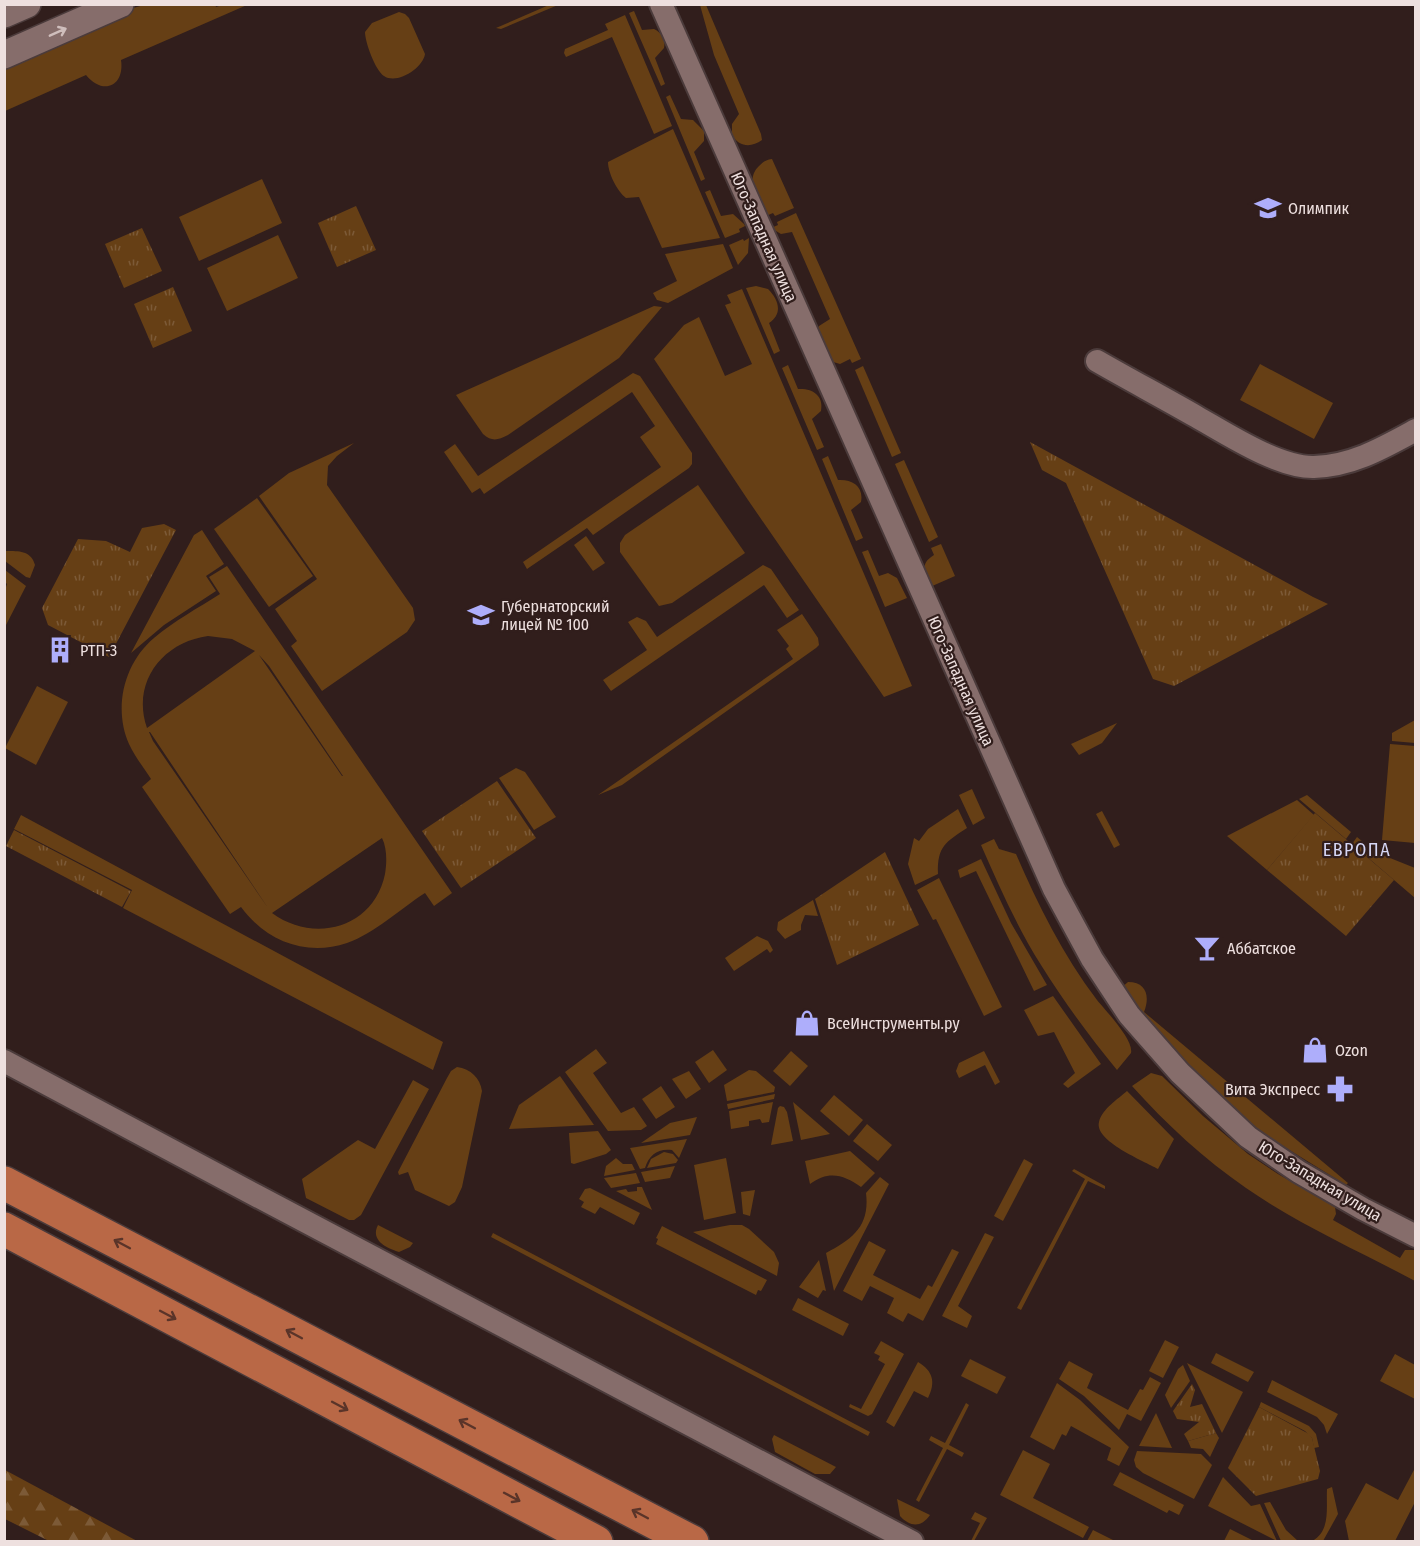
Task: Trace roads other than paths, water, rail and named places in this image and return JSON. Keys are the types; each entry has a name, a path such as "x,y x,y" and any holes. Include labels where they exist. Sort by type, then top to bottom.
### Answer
{"highway":[{"path":"4,1183 692,1542"},
{"path":"4,1228 596,1542"}],"street":[{"path":"4,14 27,4"},
{"path":"4,55 120,4"},
{"name":"Юго-Западная улица","path":"661,4 1050,880 1092,959 1130,1015 1151,1040 1180,1073 1248,1137 1299,1172 1416,1236"},
{"path":"1097,361 1254,449 1288,463 1311,467 1338,465 1371,455 1416,430"},
{"path":"4,1061 912,1542"}],"place":[{"name":"Олимпик","path":"1268,208"},
{"name":"Губернаторский лицей № 100","path":"481,615"},
{"name":"РТП-3","path":"60,650"},
{"name":"Аббатское","path":"1207,948"},
{"name":"ВсеИнструменты.ру","path":"807,1023"},
{"name":"Ozon","path":"1315,1050"},
{"name":"Вита Экспресс","path":"1340,1089"}],"district":[{"name":"ЕВРОПА","path":"1357,850"}]}
